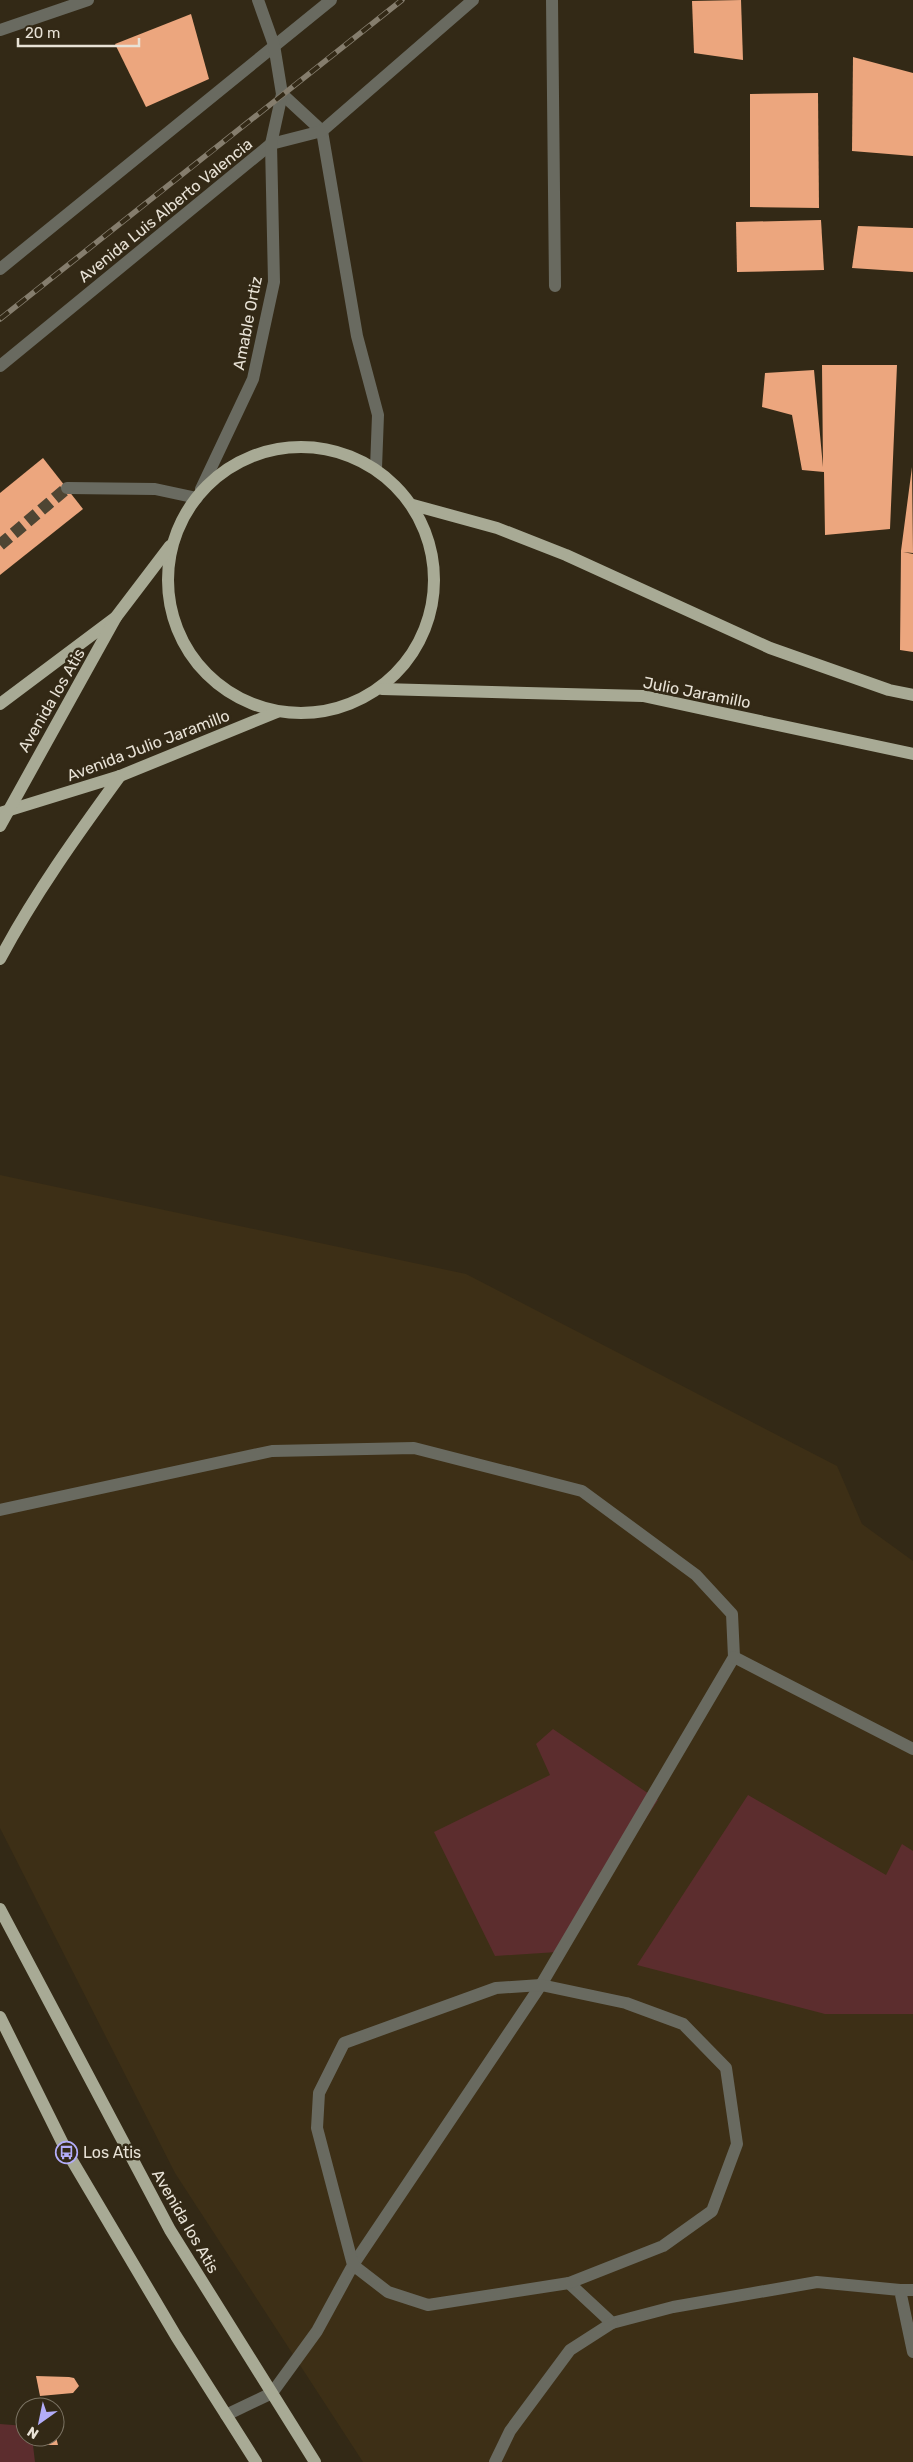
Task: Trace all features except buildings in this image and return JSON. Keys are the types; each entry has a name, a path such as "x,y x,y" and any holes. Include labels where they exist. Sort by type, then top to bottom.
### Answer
{"main road":[{"name":"Julio Jaramillo","path":"285,446 333,450 376,468 413,505 433,552 434,603 416,651 382,689 332,712 277,712 236,697 201,669 177,633 167,591 170,546 199,493 240,460 285,446"},
{"name":"Julio Jaramillo","path":"413,505 498,528 566,555 770,648 889,690 913,695"},
{"path":"0,704 116,617 170,546"},
{"name":"Avenida los Atis","path":"0,826 3,812 116,617"},
{"name":"Julio Jaramillo","path":"382,689 643,696 913,754"},
{"name":"Avenida Julio Jaramillo","path":"3,812 120,776 277,712"},
{"path":"0,959 16,929 80,830 120,776"},
{"name":"Avenida los Atis","path":"0,1909 170,2230 315,2462"},
{"path":"0,2017 67,2152 176,2336 256,2462"}],"street":[{"path":"0,30 88,0"},
{"name":"Amable Ortiz","path":"199,493 252,379 274,282 271,144 282,94 274,45 258,0"},
{"path":"0,269 331,0"},
{"name":"Avenida Luis Alberto Valencia","path":"0,366 271,144 322,131 473,0"},
{"path":"552,0 555,286"},
{"path":"282,94 322,131 357,336 378,415 376,468"},
{"path":"68,488 156,489 199,493"},
{"path":"0,1510 272,1451 414,1448 582,1491 702,1582 732,1614 734,1657 541,1985 353,2265 317,2331 272,2393 226,2415"},
{"path":"734,1657 913,1749"},
{"path":"541,1985 626,2003 683,2024 726,2068 737,2144 712,2211 664,2246 569,2282 428,2305 388,2292 353,2265 317,2128 319,2093 344,2043 496,1988 541,1985"},
{"path":"569,2282 612,2323"},
{"path":"495,2462 510,2431 570,2350 612,2323 673,2307 817,2282 913,2290"},
{"path":"900,2290 913,2352"}],"shaded area":[{"path":"0,1175 466,1274 837,1466 862,1524 913,1561 913,2462 363,2462 175,2173 0,1828"},
{"path":"553,1729 658,1800 557,1952 495,1956 434,1832 550,1775 536,1744"},
{"path":"748,1795 886,1875 902,1844 913,1851 913,2014 825,2014 637,1965"},
{"path":"0,2424 15,2425 15,2447 33,2447 35,2462 0,2462"}],"tunnel":[{"path":"0,545 67,488"}],"railway":[{"path":"0,319 402,0"}],"place":[{"name":"Los Atis","path":"67,2152"}]}
